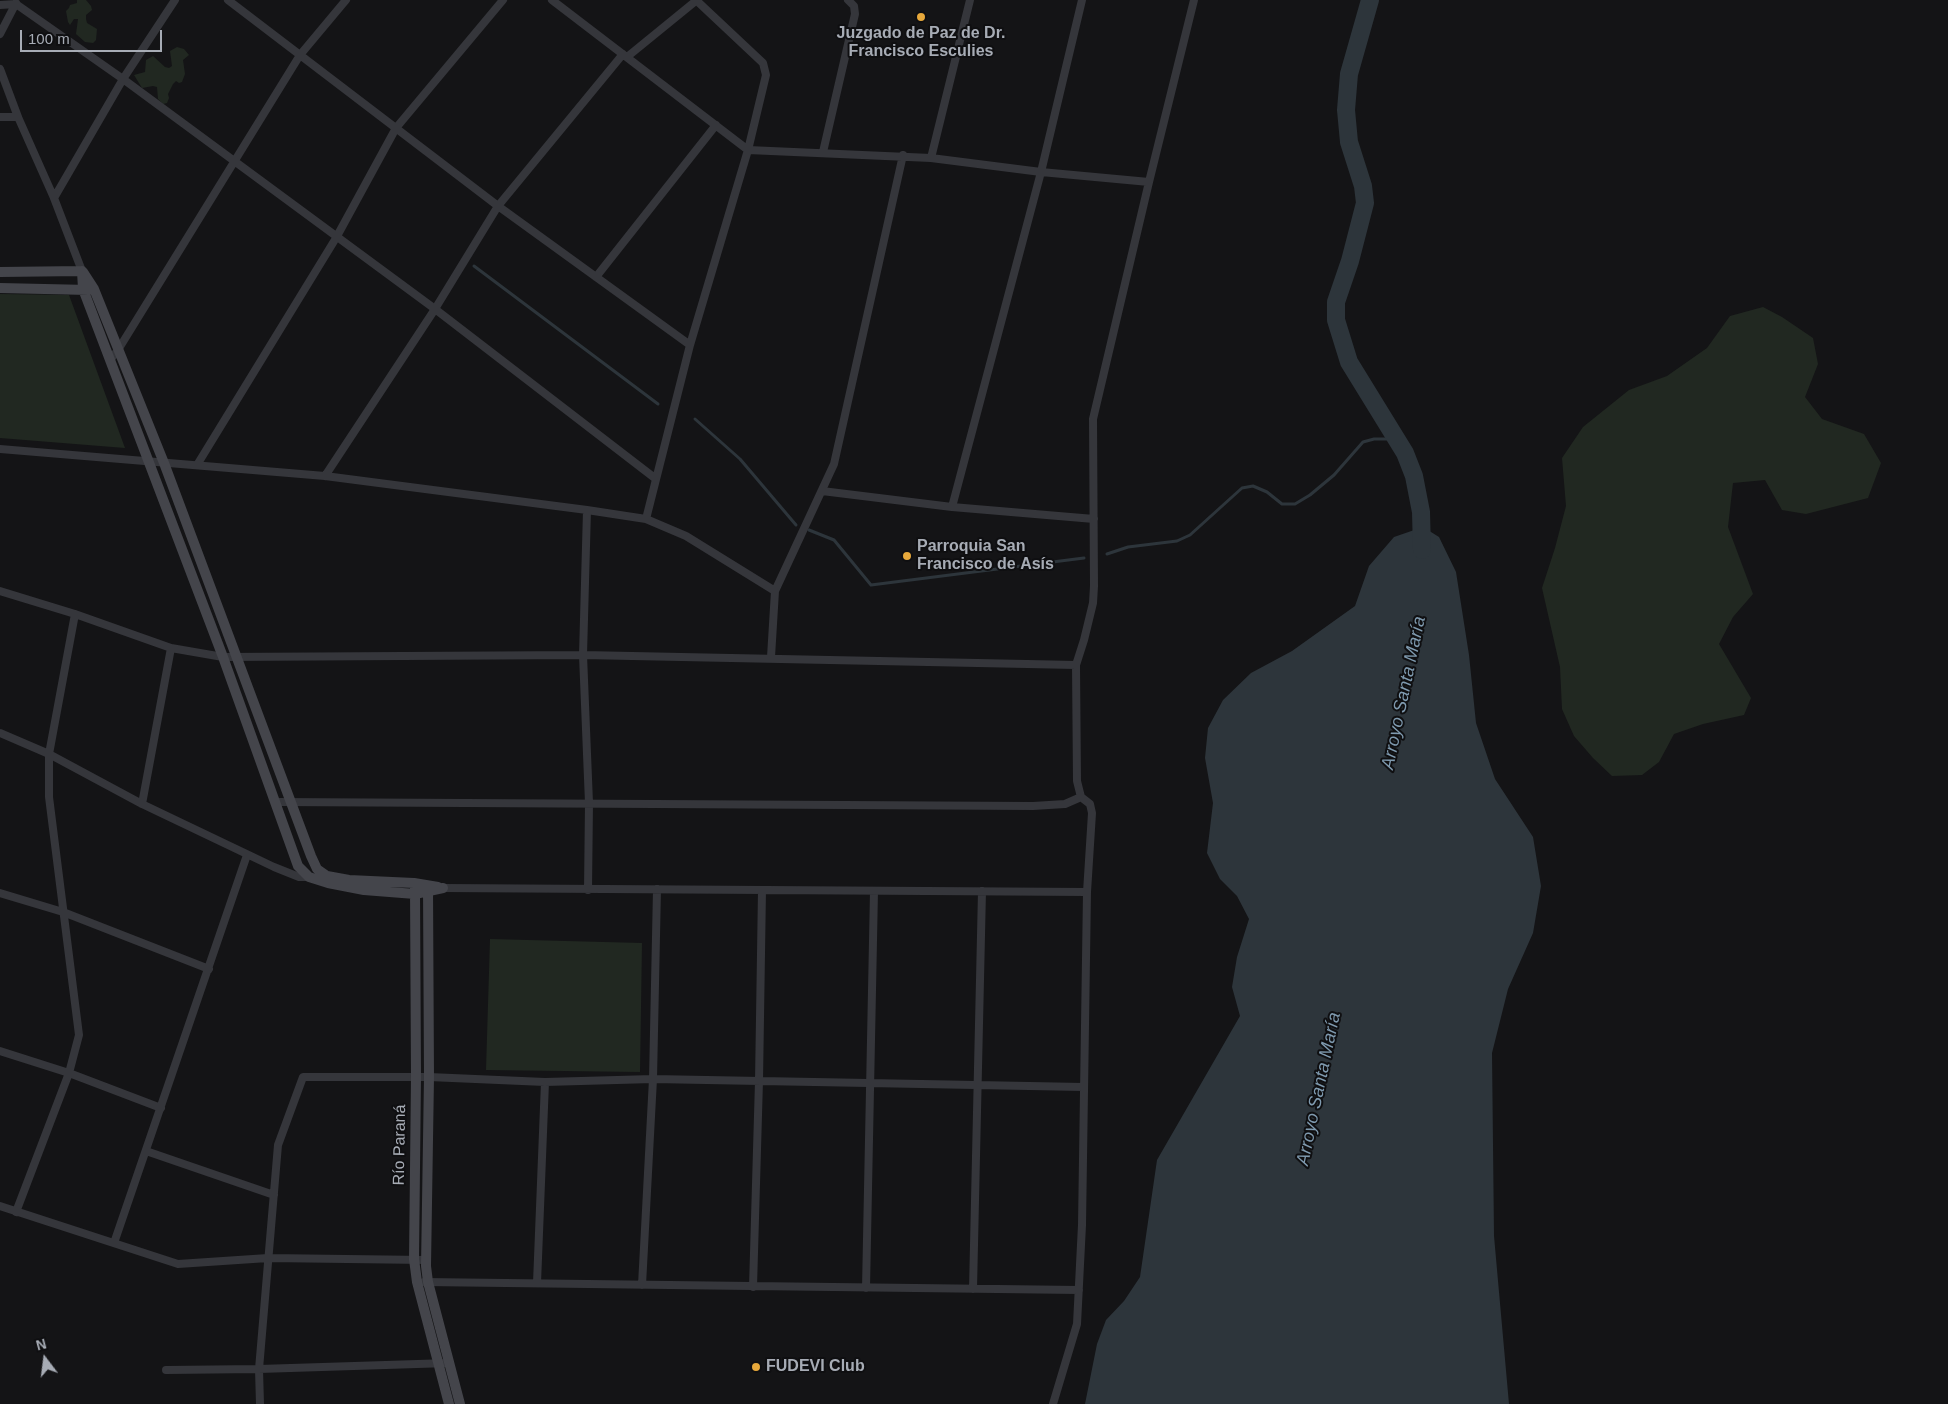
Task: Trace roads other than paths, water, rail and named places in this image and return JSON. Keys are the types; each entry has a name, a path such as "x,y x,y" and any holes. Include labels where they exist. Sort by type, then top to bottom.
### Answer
{"street":[{"path":"54,198 123,79 175,0"},
{"path":"228,0 498,206 690,345"},
{"path":"110,360 118,350 300,55 346,0"},
{"path":"197,465 336,238 396,128 503,0"},
{"path":"552,0 748,150 903,155 1041,172 1149,182"},
{"path":"325,476 434,309 498,206 625,56 697,0 763,63 766,75 748,150 690,345 646,519"},
{"path":"823,152 855,14 854,6 848,0"},
{"path":"931,158 970,0"},
{"path":"952,507 1041,172 1082,0"},
{"path":"1053,1404 1077,1324 1082,1225 1087,892 1092,812 1090,804 1081,797 1077,781 1075,755 1076,665 1092,604 1094,519 1093,419 1194,0"},
{"path":"0,34 17,2"},
{"path":"0,5 17,2 434,309 656,478"},
{"path":"0,69 18,117 54,198 82,271 95,291 164,462 317,869 327,876 350,880 414,883 428,888 1087,892"},
{"path":"0,117 18,117"},
{"path":"596,277 716,125"},
{"path":"771,657 775,591 834,464 903,155"},
{"path":"0,272 82,271"},
{"path":"82,271 83,289 222,656 298,866 309,876 328,883 364,890 415,894 428,888"},
{"path":"0,288 83,289 95,291"},
{"path":"0,449 325,476 646,519 686,536 775,591"},
{"path":"822,491 952,507 1094,519"},
{"path":"587,510 584,655 589,803 588,890"},
{"path":"0,591 75,614 171,648 222,656 584,655 771,657 1076,665"},
{"path":"16,1212 69,1073 80,1034 49,797 49,754 75,614"},
{"path":"142,804 171,648"},
{"path":"0,733 49,754 142,804 247,855 299,877 309,876"},
{"path":"276,802 1033,806 1065,804 1081,797"},
{"path":"114,1243 247,855"},
{"name":"Río Paraná","path":"414,883 416,1077 414,1259 417,1282 449,1404"},
{"name":"Río Paraná","path":"428,888 429,1077 426,1260 428,1282 460,1404"},
{"path":"642,1285 653,1079 657,889"},
{"path":"753,1287 762,890"},
{"path":"866,1288 874,891"},
{"path":"973,1289 982,891"},
{"path":"0,893 63,912 209,969"},
{"path":"0,1050 69,1073 161,1108"},
{"path":"260,1404 259,1369 278,1145 303,1077 429,1077 545,1082 653,1079 1083,1087"},
{"path":"537,1284 545,1082"},
{"path":"146,1151 274,1195"},
{"path":"0,1206 178,1264 268,1258 426,1260"},
{"path":"417,1282 1079,1290"},
{"path":"166,1370 449,1363"}],"water":[{"path":"1423,527 1439,537 1456,572 1469,655 1476,723 1495,779 1533,837 1541,886 1533,933 1508,989 1492,1053 1494,1236 1509,1404 1085,1404 1097,1344 1106,1320 1124,1301 1140,1277 1157,1160 1240,1016 1232,987 1237,957 1249,919 1237,896 1220,879 1207,853 1213,803 1205,758 1208,728 1223,700 1251,673 1292,651 1355,606 1369,566 1394,537"}],"waterway":[{"name":"Arroyo Santa María","path":"1370,0 1349,74 1346,110 1349,142 1363,186 1365,203 1350,261 1336,302 1336,320 1349,362 1405,453 1414,476 1421,512 1422,550"},
{"path":"474,266 658,404"},
{"path":"695,419 740,459 796,525"},
{"path":"1107,554 1128,547 1177,541 1190,535 1242,488 1253,486 1267,492 1282,504 1295,504 1310,495 1334,475 1363,442 1374,439 1396,439"},
{"path":"809,530 834,540 871,585 1084,558"}],"place":[{"name":"Juzgado de Paz de Dr. Francisco Esculies","path":"921,17"},
{"name":"Parroquia San Francisco de Asís","path":"907,556"},
{"name":"FUDEVI Club","path":"756,1367"}]}
